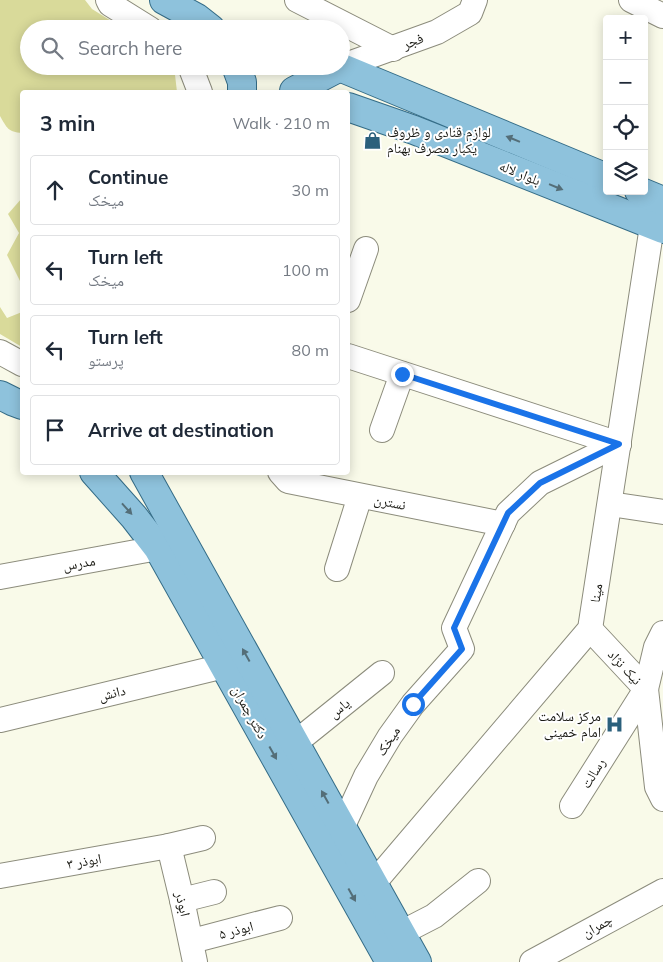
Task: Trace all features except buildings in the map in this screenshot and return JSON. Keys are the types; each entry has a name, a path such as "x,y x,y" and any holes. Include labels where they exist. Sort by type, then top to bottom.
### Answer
{"main road":[{"path":"164,0 199,20"},
{"name":"بلوار لاله","path":"350,72 603,176"},
{"path":"239,75 242,90"},
{"path":"297,90 324,75"},
{"name":"بلوار لاله","path":"350,108 414,130 658,228"},
{"path":"648,195 663,201"},
{"path":"0,395 20,404"},
{"name":"دکتر چمران","path":"97,475 134,517 158,548 390,962"},
{"name":"دکتر چمران","path":"146,475 417,962"}],"street":[{"path":"108,0 110,4 136,20"},
{"path":"297,0 336,20"},
{"name":"فجر","path":"350,63 437,32 470,13 475,0"},
{"path":"632,0 663,16"},
{"path":"350,27 393,49"},
{"path":"193,75 199,90"},
{"name":"مینا","path":"590,629 619,444 658,228"},
{"path":"350,294 366,249"},
{"path":"0,352 20,363"},
{"path":"350,357 619,444"},
{"path":"382,430 402,374"},
{"name":"میخک","path":"342,828 366,776 390,736 413,704 462,649 454,628 508,513 540,483 619,444"},
{"name":"نسترن","path":"282,475 288,482 503,524"},
{"path":"337,569 360,496"},
{"path":"610,504 663,512"},
{"name":"مدرس","path":"0,577 158,548"},
{"path":"374,884 590,629"},
{"name":"نیک نژاد","path":"590,629 646,689 657,787 663,799"},
{"name":"رسالت","path":"572,806 646,689 661,642"},
{"name":"دانش","path":"0,720 224,666"},
{"name":"یاس","path":"295,743 382,673"},
{"name":"ابوذر ۳","path":"0,876 169,846 203,838"},
{"name":"ابوذر","path":"169,846 193,952"},
{"path":"401,934 434,916 478,881"},
{"name":"چمران","path":"532,962 663,891"},
{"path":"182,900 214,892"},
{"name":"ابوذر ۵","path":"193,952 280,918"}],"green space":[{"path":"0,0 85,0 92,9 110,20 20,20 20,75 175,75 177,90 20,90 20,133 14,132 6,126 0,116"},
{"path":"20,200 20,281 7,255 19,233 8,214"},
{"path":"0,307 7,318 20,313 20,346 0,334"}],"place":[{"name":"لوازم قنادی و ظروف یکبار مصرف بهنام","path":"373,140"},
{"name":"مرکز سلامت امام خمینی","path":"615,724"}],"route":[{"path":"402,374 619,444 540,483 508,513 454,628 462,649 413,704"}]}
